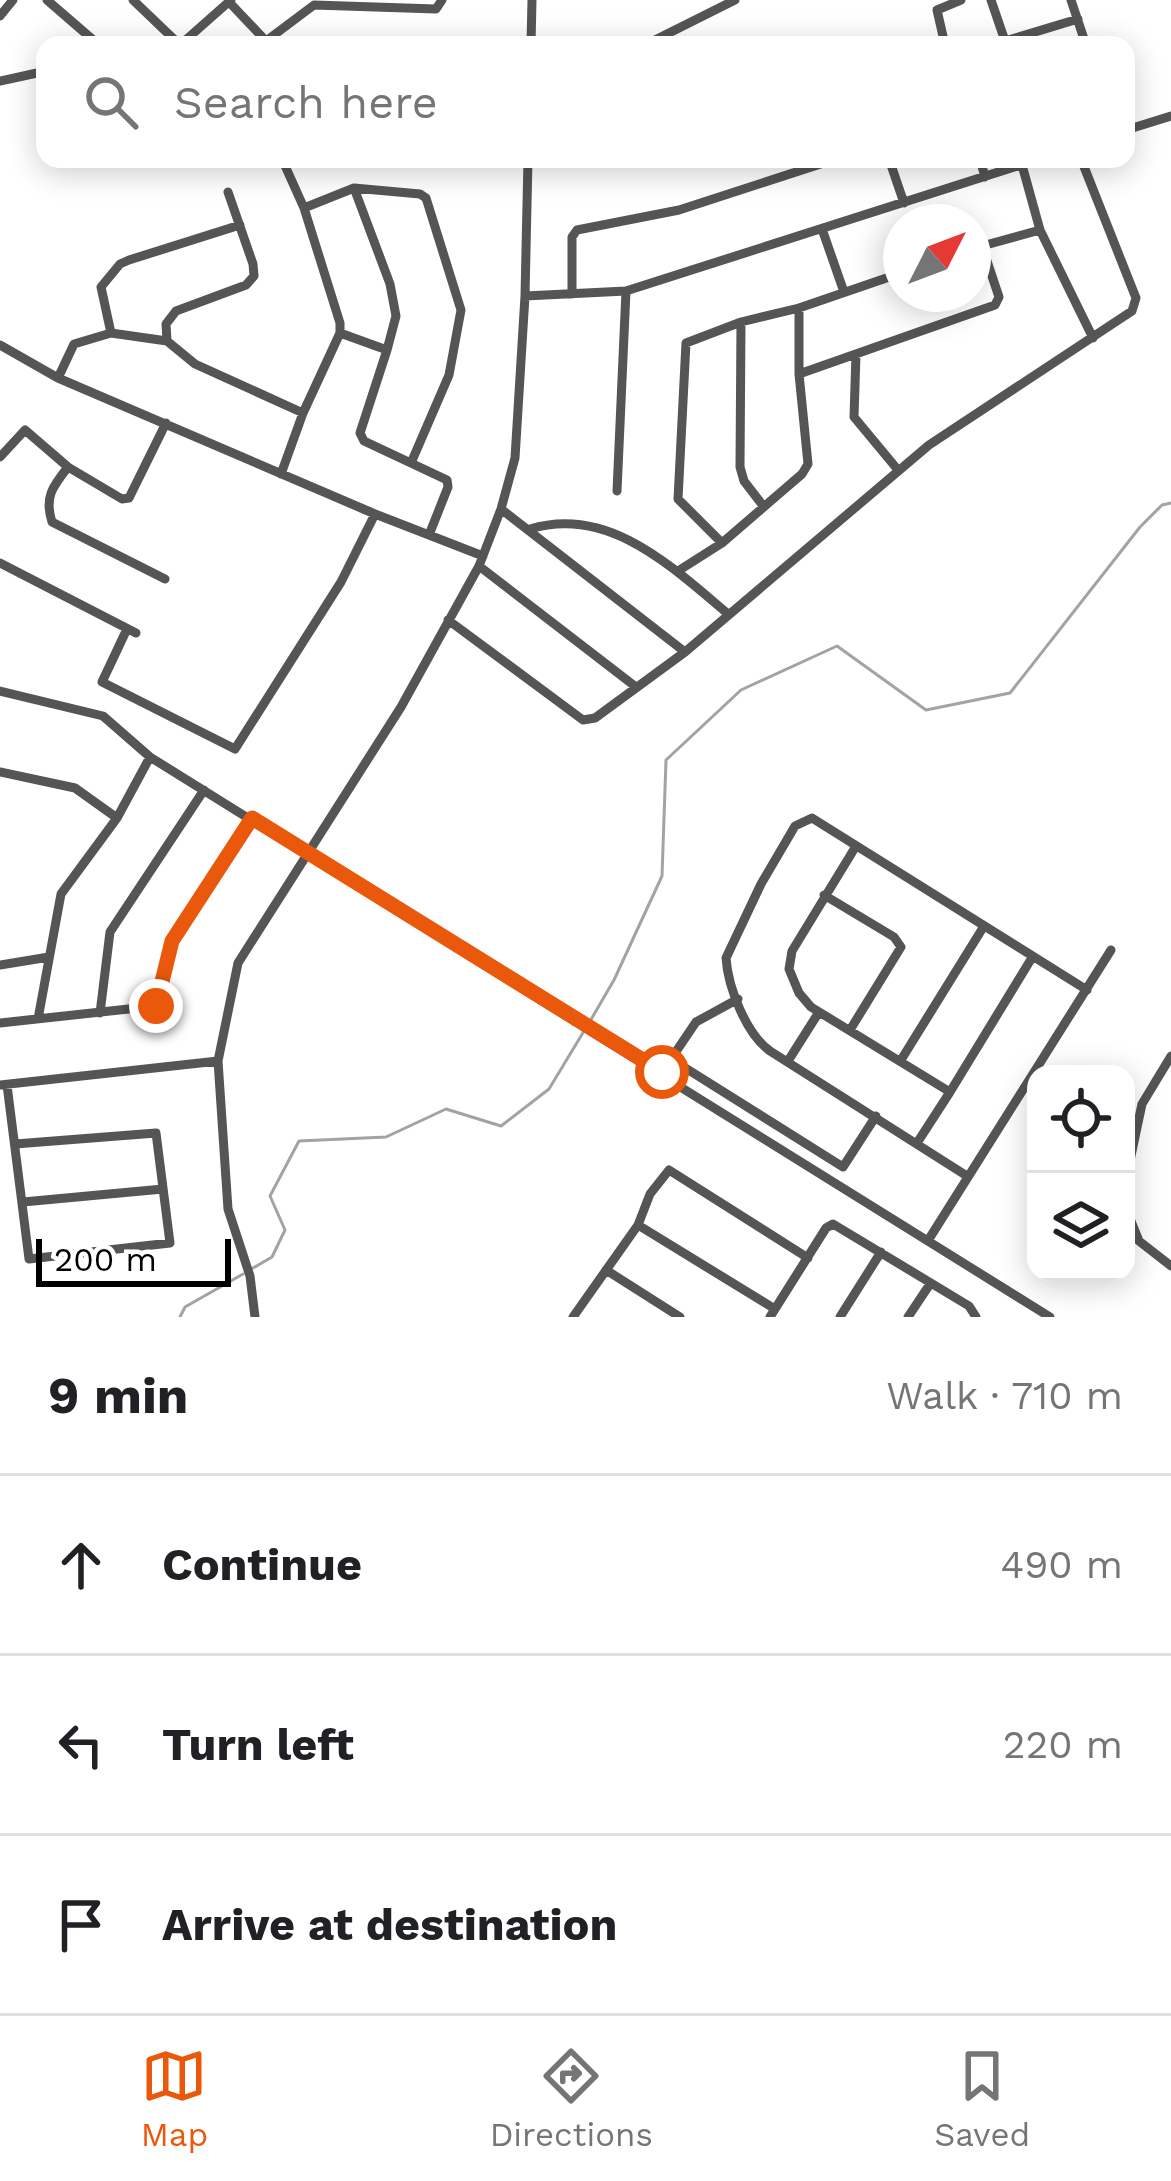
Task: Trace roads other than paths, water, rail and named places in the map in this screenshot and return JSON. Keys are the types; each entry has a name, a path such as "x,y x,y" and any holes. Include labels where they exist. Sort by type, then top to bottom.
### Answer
{"street":[{"path":"0,16 13,0"},
{"path":"47,0 89,36"},
{"path":"273,36 314,5 436,10 442,0"},
{"path":"531,36 532,0"},
{"path":"663,36 735,0"},
{"path":"943,36 937,10 961,0"},
{"path":"991,0 1003,36"},
{"path":"1071,0 1083,36"},
{"path":"190,36 230,1 262,36"},
{"path":"140,2 172,36"},
{"path":"1022,36 1078,19"},
{"path":"0,81 36,73"},
{"path":"1135,127 1171,116"},
{"path":"281,474 340,333 304,208 286,168"},
{"path":"255,1317 250,1276 228,1209 218,1061 238,963 401,707 481,561 501,509 514,458 528,168"},
{"path":"572,294 572,237 577,230 679,210 808,168"},
{"path":"893,168 904,203"},
{"path":"982,168 985,177"},
{"path":"525,296 626,291 1013,168"},
{"path":"1023,168 1040,230 1094,338"},
{"path":"448,620 590,722 685,652 929,445 1132,311 1136,298 1085,168"},
{"path":"304,208 354,188 425,198 461,310 449,375 411,463"},
{"path":"354,188 390,284 396,316 360,433 364,441 447,480 429,535"},
{"path":"167,341 166,324 176,311 246,285 254,276 228,192"},
{"path":"111,333 101,287 120,264 240,225"},
{"path":"822,229 844,292"},
{"path":"991,244 1040,230"},
{"path":"722,543 678,499 683,348 690,339 883,279"},
{"path":"991,279 999,297 991,306"},
{"path":"617,490 626,291"},
{"path":"678,572 722,543 802,475 808,464 799,374 799,308"},
{"path":"799,374 975,312"},
{"path":"741,322 740,467 743,481 764,506"},
{"path":"58,378 74,344 111,333 167,341 196,364 303,413"},
{"path":"340,333 387,350"},
{"path":"0,345 58,378 481,561 636,687"},
{"path":"856,354 854,417 898,470"},
{"path":"0,457 25,430 68,467 122,499 129,498 166,423"},
{"path":"68,467 49,492 52,522 165,579"},
{"path":"501,509 685,652"},
{"path":"0,563 132,631 102,682 235,749 341,582 375,514"},
{"path":"530,529 575,521 613,530 678,572 728,613"},
{"path":"0,691 103,716 150,757 1050,1317"},
{"path":"38,1019 61,894 117,818 150,757"},
{"path":"0,772 75,788 117,818"},
{"path":"100,1013 110,932 204,790"},
{"path":"0,1023 159,1002 172,941 252,818"},
{"path":"967,1176 760,1044 727,968 729,948 795,826 812,818 1087,990"},
{"path":"856,846 789,962 800,993 819,1012 950,1092"},
{"path":"824,896 894,937 901,947 850,1030"},
{"path":"901,1060 984,926"},
{"path":"929,1239 1111,950"},
{"path":"917,1143 1034,956"},
{"path":"0,965 49,958"},
{"path":"662,1072 696,1022 738,999"},
{"path":"788,1061 819,1012"},
{"path":"1127,1173 1142,1104 1171,1056"},
{"path":"671,1059 843,1167 876,1116"},
{"path":"15,1144 155,1133 170,1239 166,1245 29,1259 3,1085 218,1061"},
{"path":"573,1317 638,1225 650,1193 669,1169 808,1258"},
{"path":"23,1202 163,1189"},
{"path":"638,1225 772,1313 833,1224 969,1306 976,1317"},
{"path":"1135,1231 1139,1241 1171,1266"},
{"path":"839,1317 881,1252"},
{"path":"606,1270 680,1317"},
{"path":"908,1317 930,1283"}],"waterway":[{"path":"589,1023 662,876 666,760 741,690 837,646 926,710 1010,693 1140,527 1162,505 1171,503"},
{"path":"253,1268 272,1257 285,1230 270,1196 299,1141 386,1137 446,1109 501,1126 549,1089 584,1031"},
{"path":"180,1317 185,1307 243,1274"}]}
